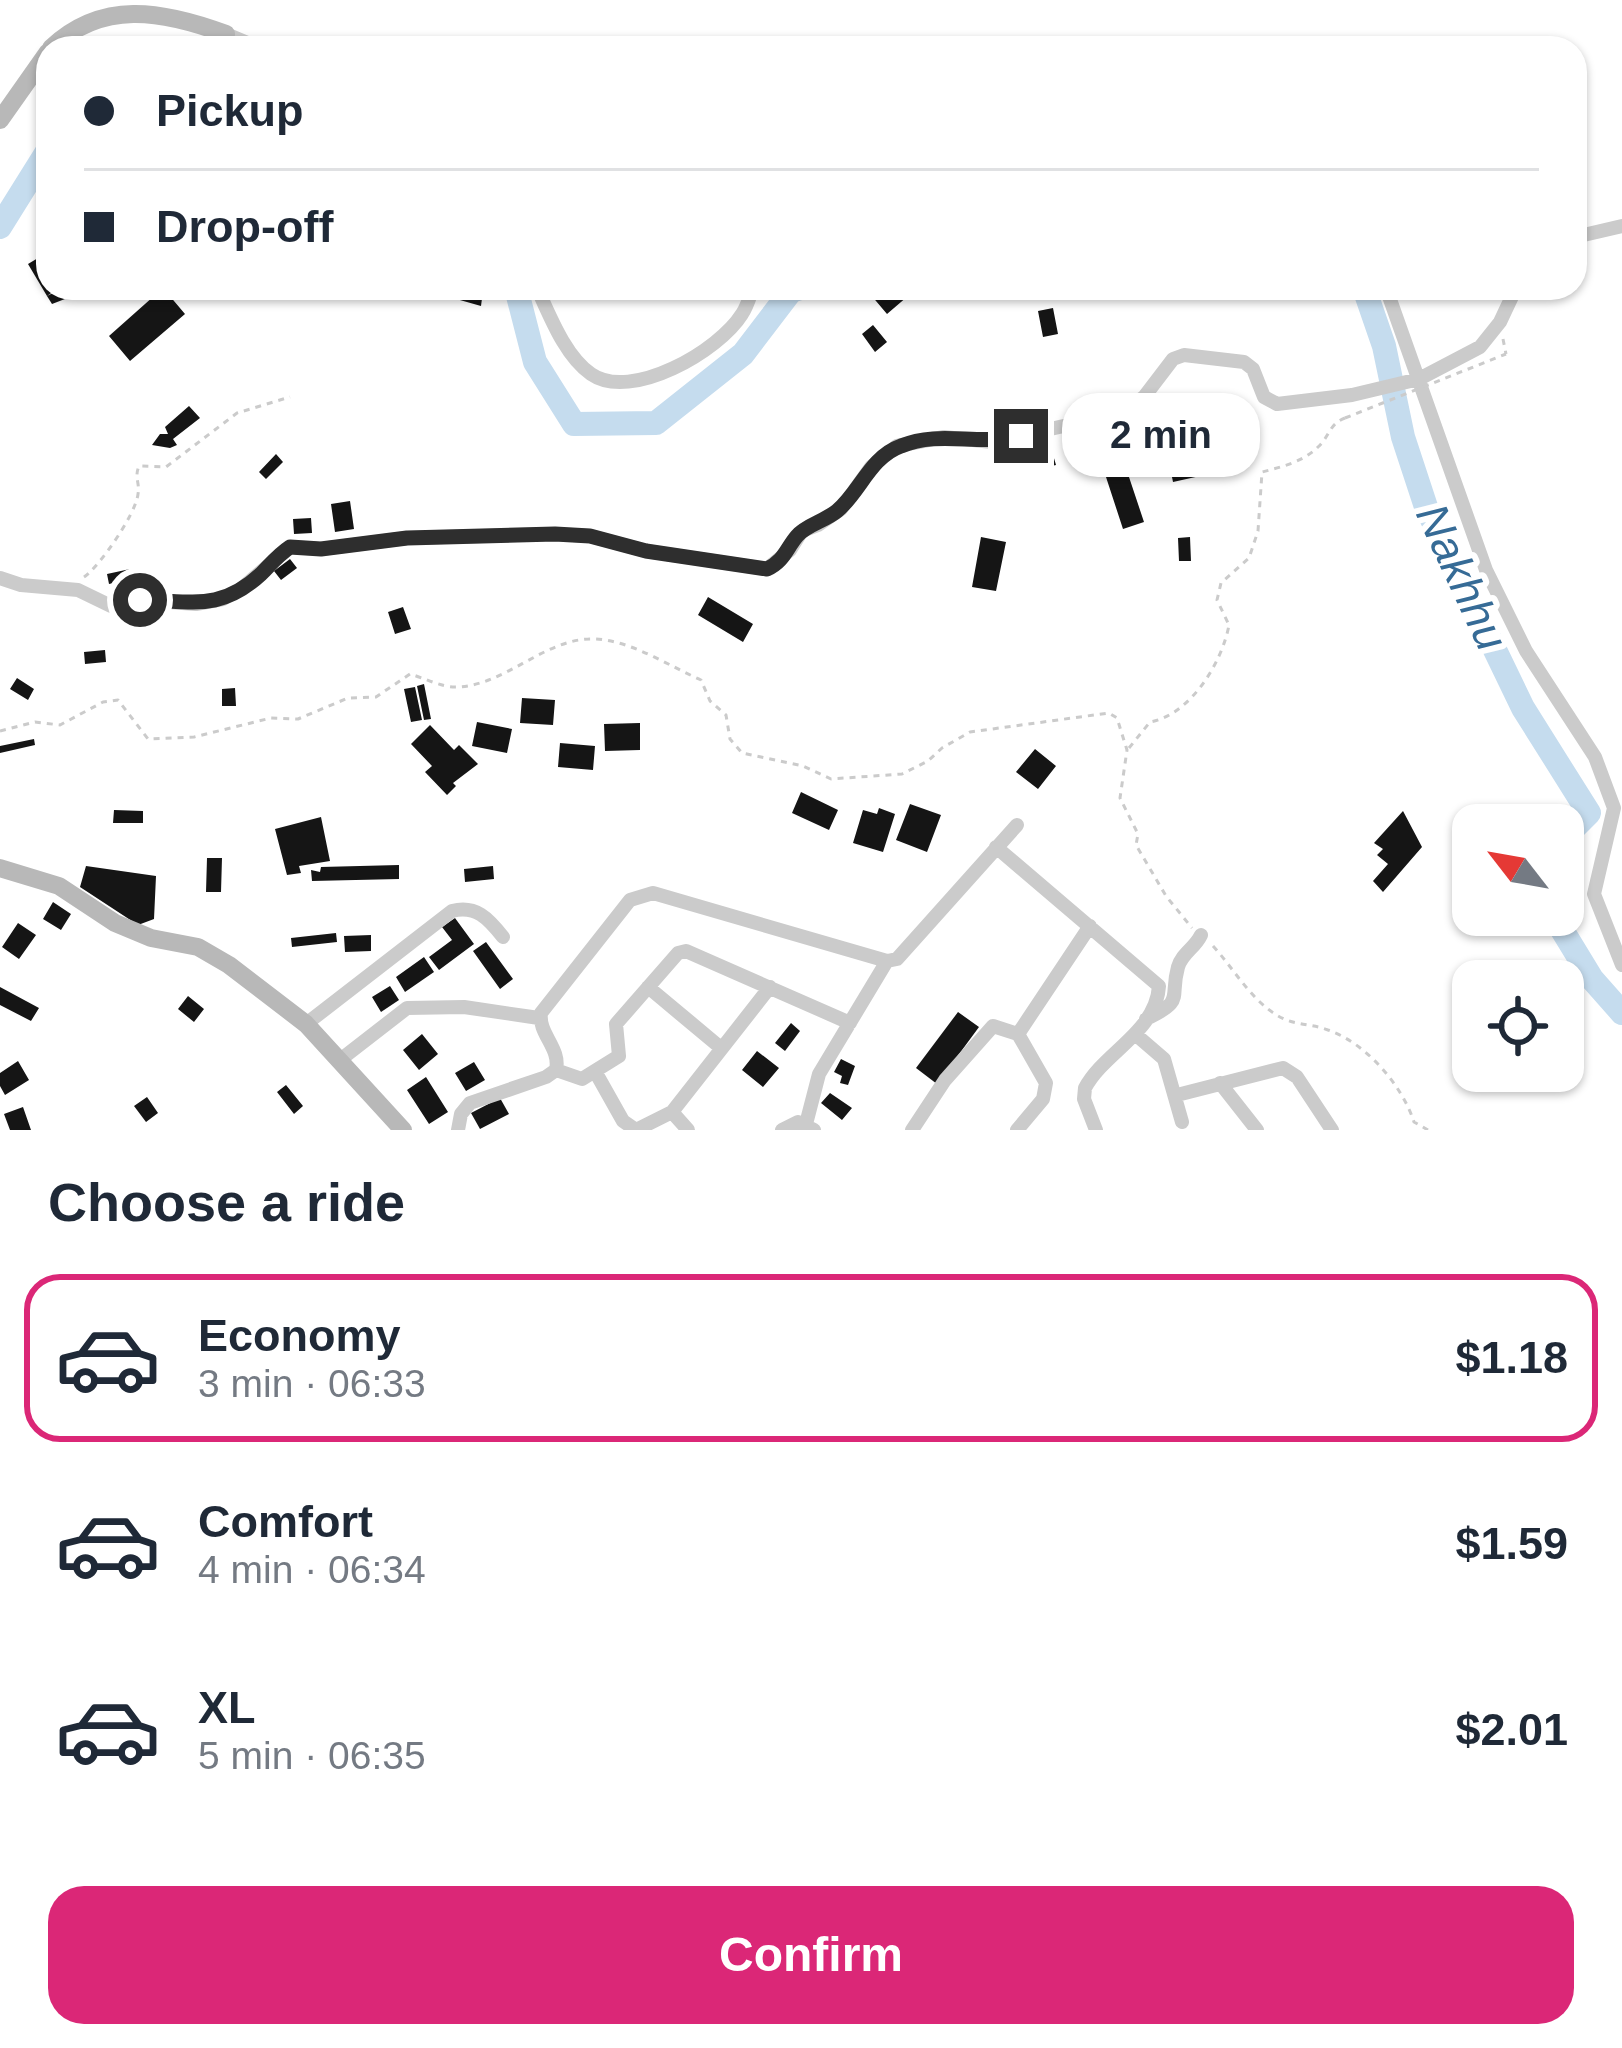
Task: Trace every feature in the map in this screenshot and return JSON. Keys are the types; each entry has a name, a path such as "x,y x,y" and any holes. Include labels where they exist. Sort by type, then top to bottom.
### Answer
{"main road":[{"path":"60,36 66,28 110,8 149,5 226,34"},
{"path":"0,120 36,70"},
{"path":"0,868 59,886 115,923 151,938 198,947 229,965 306,1024 403,1130"}],"street":[{"path":"226,34 231,36"},
{"path":"1587,235 1622,226"},
{"path":"542,300 556,330 587,372 610,384 640,382 709,350 742,315 748,300"},
{"path":"1390,300 1414,380 1486,570 1526,651 1595,757 1615,808 1594,894 1622,965"},
{"path":"0,578 21,585 78,590 111,606 140,600 196,604 223,599 242,588 290,547 321,549 476,534 590,536 646,551 767,569 790,550 802,531 841,508 871,467 897,446 944,437 992,442 1122,413 1144,397 1173,359 1184,355 1244,362 1264,397 1277,404 1352,395 1414,380 1480,347 1510,300"},
{"path":"539,1018 545,1004 629,900 641,894 653,893 887,961 904,955 1017,825"},
{"path":"996,847 1159,986 1146,1019 1085,1088 1084,1099 1096,1130"},
{"path":"306,1024 452,910 466,908 486,916 503,937"},
{"path":"1018,1034 1090,926"},
{"path":"1146,1019 1165,1010 1177,996 1178,968 1201,935"},
{"path":"556,1070 574,1079 596,1073 620,1056 616,1024 678,953 686,951 850,1023"},
{"path":"782,1130 798,1122 810,1127 819,1074 887,961"},
{"path":"648,987 721,1048"},
{"path":"596,1073 630,1127 646,1127 672,1112 770,987"},
{"path":"340,1060 407,1008 464,1006 539,1018"},
{"path":"539,1018 555,1049 556,1070"},
{"path":"912,1130 986,1030 1003,1026 1028,1047 1047,1090 1017,1130"},
{"path":"1135,1034 1164,1059 1182,1122"},
{"path":"1177,1095 1283,1068 1297,1077 1332,1130"},
{"path":"458,1130 470,1102 546,1078 556,1070"},
{"path":"1220,1082 1256,1130"},
{"path":"672,1112 688,1130"}],"path":[{"path":"1428,1130 1414,1122 1408,1105 1368,1052 1328,1029 1304,1027 1280,1017 1256,1000 1232,966 1166,896 1136,845 1138,834 1120,798 1127,750 1150,722 1164,719 1204,685 1216,664 1228,625 1217,600 1221,584 1249,559 1258,531 1262,472 1289,466 1320,446 1333,423 1506,355"},
{"path":"55,586 81,578 105,557 138,496 135,473 139,466 173,464 237,413 290,397"},
{"path":"0,731 34,722 60,725 103,702 118,700 148,739 194,737 271,718 298,718 348,698 376,697 410,674 450,687 484,683 589,638 615,641 701,680 710,701 726,715 730,739 742,753 802,766 831,779 902,774 970,732 1056,723 1077,716 1109,713 1117,718 1127,750"}],"building":[{"path":"150,300 173,300 185,314 130,361 109,336"},
{"path":"875,300 903,300 887,314"},
{"path":"1053,308 1058,334 1043,337 1038,311"},
{"path":"873,325 887,342 875,352 862,334"},
{"path":"189,406 200,418 173,439 177,445 152,445 160,434 168,434 165,427"},
{"path":"1049,441 1056,465 1039,469 1032,445"},
{"path":"276,454 283,462 266,479 259,472"},
{"path":"1206,460 1209,474 1173,482 1170,467"},
{"path":"1127,471 1144,522 1123,529 1106,477"},
{"path":"350,501 354,529 335,532 331,504"},
{"path":"311,518 312,533 294,534 293,519"},
{"path":"981,537 1006,542 996,591 972,587"},
{"path":"1190,537 1191,561 1179,561 1178,538"},
{"path":"290,559 297,568 281,580 274,571"},
{"path":"130,569 132,579 109,584 107,574"},
{"path":"133,581 135,592 116,597 113,586"},
{"path":"708,597 753,624 743,642 698,615"},
{"path":"403,607 411,629 395,634 388,612"},
{"path":"105,650 106,662 85,664 84,652"},
{"path":"17,678 34,689 28,700 10,689"},
{"path":"424,684 431,719 424,720 417,686"},
{"path":"415,687 422,720 411,722 404,689"},
{"path":"235,688 236,706 222,706 222,689"},
{"path":"522,698 555,700 553,725 520,723"},
{"path":"477,722 512,729 507,753 472,746"},
{"path":"640,723 640,750 605,751 604,724"},
{"path":"430,725 454,750 459,745 478,764 453,783 456,786 447,795 425,772 432,766 411,744"},
{"path":"34,739 35,745 0,753 0,746"},
{"path":"560,743 595,746 593,770 558,767"},
{"path":"1035,749 1056,766 1038,789 1016,772"},
{"path":"801,792 838,810 829,830 792,813"},
{"path":"910,804 941,815 927,852 896,840"},
{"path":"879,808 895,814 883,852 853,843 863,810 877,814"},
{"path":"114,810 143,811 143,823 113,823"},
{"path":"1403,811 1422,847 1383,892 1373,881 1388,864 1377,855 1383,849 1374,843"},
{"path":"321,817 330,861 299,866 301,873 287,875 275,829"},
{"path":"207,858 222,858 221,892 206,892"},
{"path":"399,865 399,879 312,881 311,870 320,872 321,867"},
{"path":"86,866 156,876 154,919 138,925 80,887"},
{"path":"493,866 494,879 465,882 464,869"},
{"path":"53,902 71,914 61,930 43,919"},
{"path":"455,918 474,944 439,970 429,957 452,940 442,927"},
{"path":"18,923 36,935 19,959 2,947"},
{"path":"336,933 337,942 292,947 291,938"},
{"path":"371,935 371,951 345,952 344,936"},
{"path":"486,942 513,979 500,989 473,951"},
{"path":"424,957 434,972 405,992 396,977"},
{"path":"390,986 399,1000 381,1012 372,997"},
{"path":"0,987 39,1008 31,1021 0,1005"},
{"path":"188,996 204,1009 194,1022 178,1009"},
{"path":"958,1012 979,1027 937,1084 916,1068"},
{"path":"791,1023 800,1031 785,1051 775,1043"},
{"path":"422,1034 438,1054 419,1070 403,1050"},
{"path":"757,1051 779,1068 763,1087 742,1070"},
{"path":"841,1059 855,1066 848,1085 840,1083 842,1076 834,1072"},
{"path":"18,1061 29,1080 5,1095 0,1073"},
{"path":"474,1062 485,1080 466,1091 455,1073"},
{"path":"426,1077 448,1112 429,1124 407,1090"},
{"path":"286,1085 303,1106 294,1114 277,1092"},
{"path":"830,1093 852,1108 842,1120 821,1103"},
{"path":"147,1097 158,1113 146,1122 134,1106"},
{"path":"500,1098 509,1114 480,1129 471,1113"},
{"path":"23,1107 31,1130 10,1130 4,1114"}],"waterway":[{"name":"Nakhhu","path":"0,227 36,169"},
{"name":"Nakhhu","path":"519,300 535,362 574,424 656,423 743,354 784,300"},
{"name":"Nakhhu","path":"1368,300 1426,507 1523,708 1583,804"},
{"name":"Nakhhu","path":"1584,805 1589,813 1584,818"},
{"name":"Nakhhu","path":"1566,936 1592,979 1622,1013"}],"route":[{"path":"140,600 196,604 223,599 262,573 276,556 302,544 321,549 476,534 590,536 646,551 767,569 778,564 802,531 841,508 871,467 897,446 944,437 992,442 1021,436"}]}
